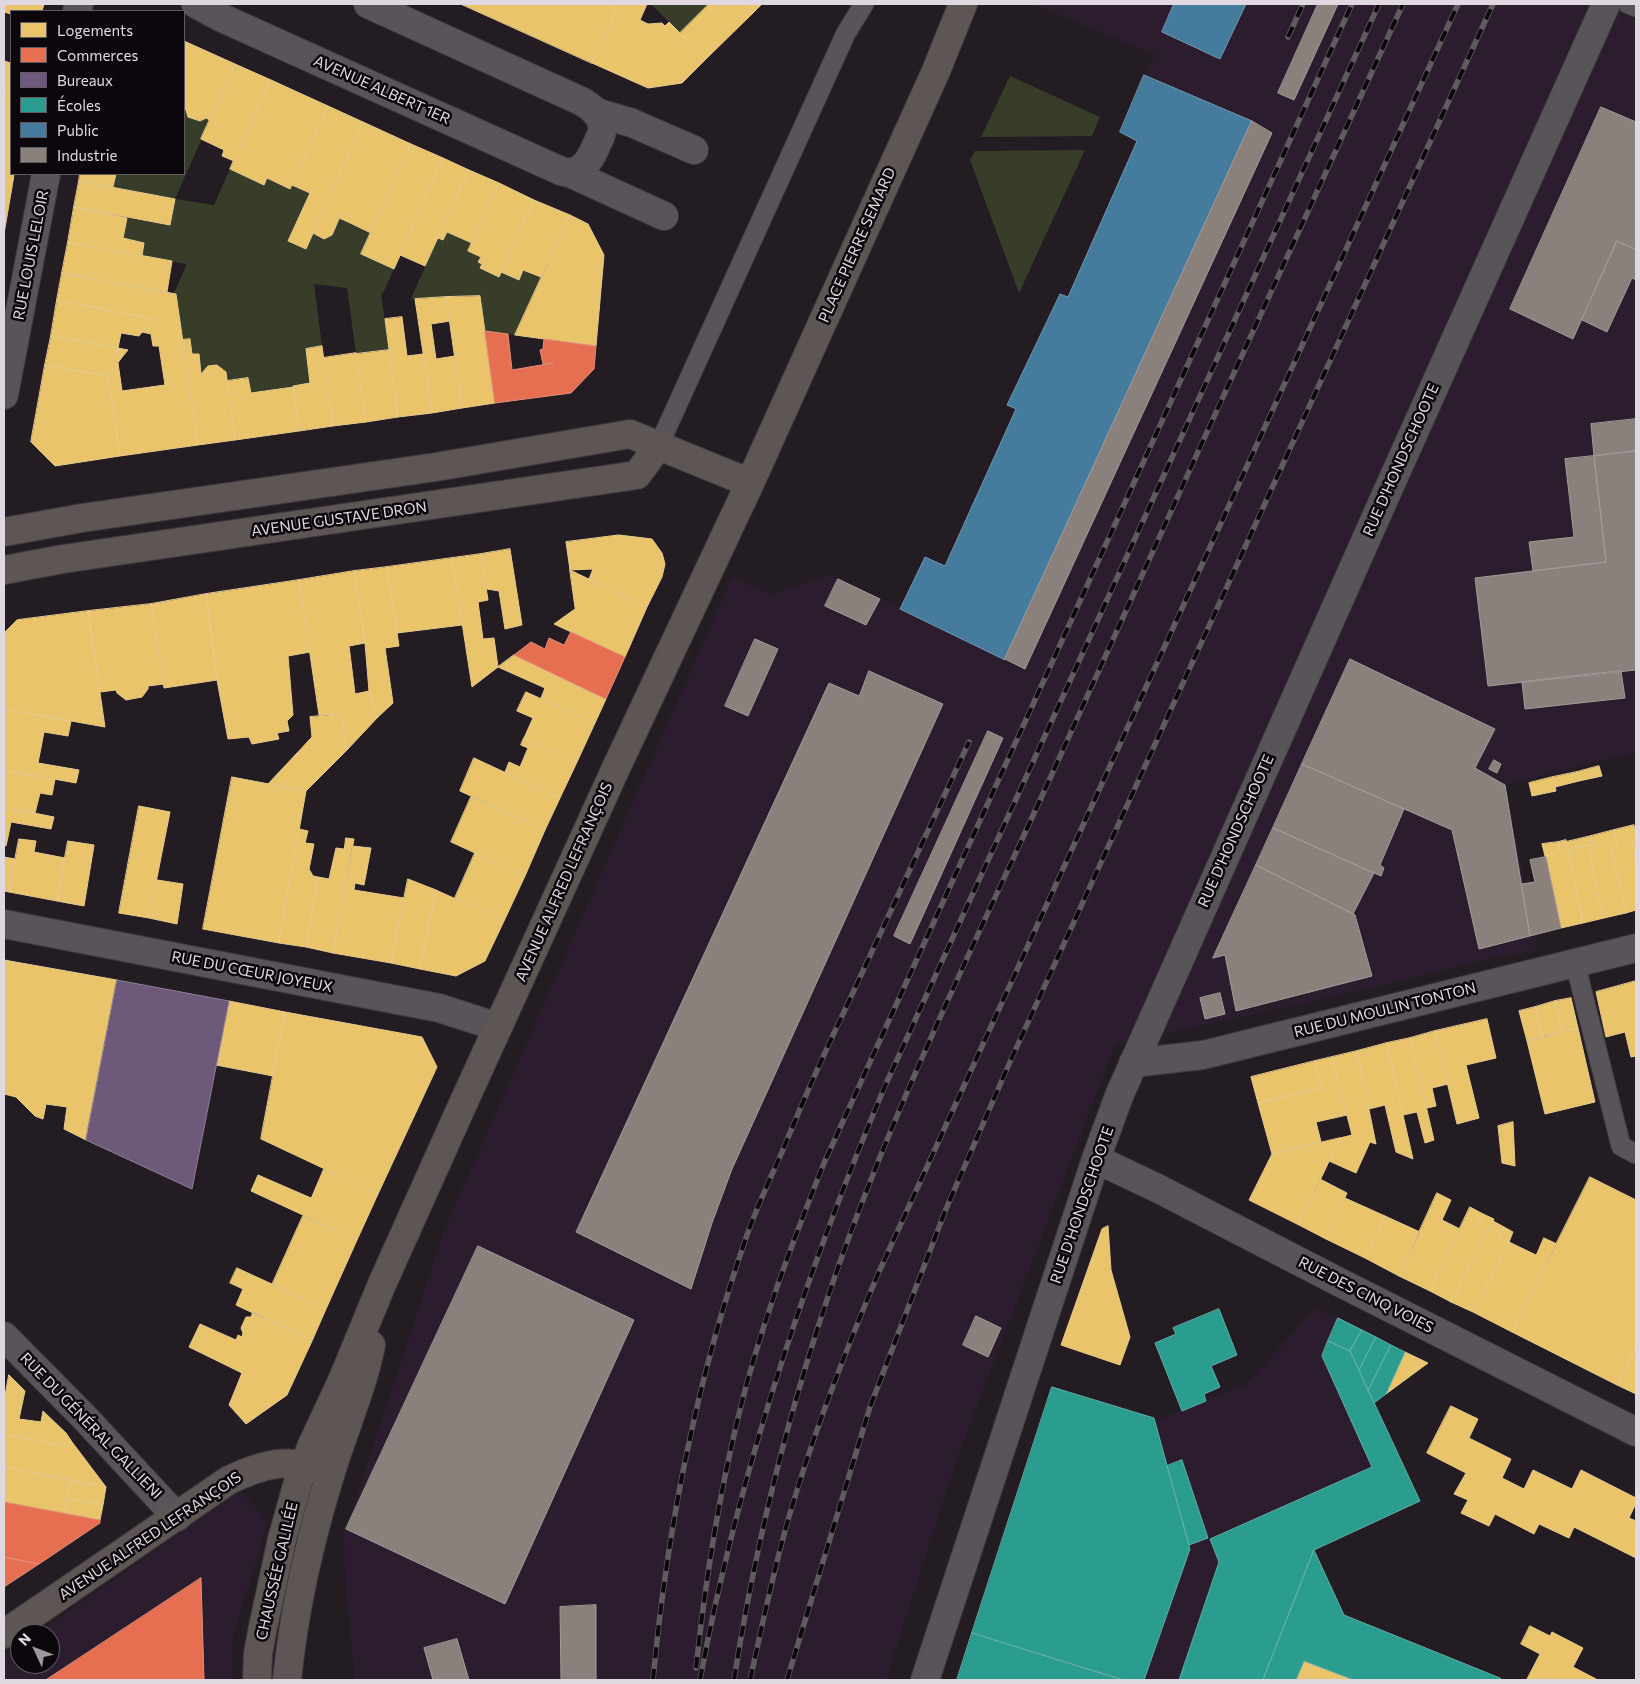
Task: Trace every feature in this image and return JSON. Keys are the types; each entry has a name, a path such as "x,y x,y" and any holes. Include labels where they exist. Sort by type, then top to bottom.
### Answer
{"main road":[{"name":"PLACE PIERRE SEMARD","path":"750,483 932,80 963,5"},
{"path":"4,532 74,519 446,465 630,434 750,483"},
{"name":"AVENUE GUSTAVE DRON","path":"4,570 63,559 638,475 659,445"},
{"name":"AVENUE ALFRED LEFRANÇOIS","path":"305,1464 382,1284 498,1027 616,768 750,483"},
{"name":"AVENUE ALFRED LEFRANÇOIS","path":"4,1634 222,1485 243,1473 276,1463 288,1462 305,1464 331,1472 366,1371 382,1284"},
{"name":"CHAUSSÉE GALILÉE","path":"257,1680 258,1654 267,1602 282,1539 305,1464"},
{"name":"CHAUSSÉE GALILÉE","path":"287,1680 296,1616 313,1539 331,1472"}],"street":[{"name":"AVENUE ALBERT 1ER","path":"196,4 229,21 664,216"},
{"path":"368,4 583,102 595,112 602,126 601,135 588,163 580,170 570,173"},
{"name":"RUE D'HONDSCHOOTE","path":"925,1680 1096,1159 1133,1063 1606,4"},
{"path":"595,112 632,122 694,150"},
{"name":"RUE LOUIS LELOIR","path":"4,395 46,175"},
{"name":"RUE DU CŒUR JOYEUX","path":"4,924 439,1008 498,1027"},
{"name":"RUE DU MOULIN TONTON","path":"1133,1063 1204,1055 1636,948"},
{"name":"RUE DES CINQ VOIES","path":"1096,1159 1159,1189 1636,1432"},
{"name":"RUE DU GÉNÉRAL GALLIENI","path":"4,1336 86,1419 177,1517"}],"lane":[{"path":"659,445 846,33 864,4"},
{"path":"1628,4 1636,7"},
{"path":"1575,963 1621,1146 1636,1154"}],"shaded area":[{"path":"1031,4 1636,4 1636,752 1505,785 1538,950 1489,959 1372,988 1115,1045 957,1459 886,1680 355,1680 345,1582 344,1536 444,1230 732,577 772,594 828,575 900,608 925,557 945,565 1016,409 1007,405 1060,294 1069,296 1137,141 1120,132 1144,75 1156,55"},
{"path":"1315,1308 1338,1318 1328,1341 1350,1351 1420,1501 1314,1550 1263,1680 1144,1680 1190,1549 1154,1421 1245,1385"},
{"path":"241,1490 268,1522 233,1636 232,1680 4,1680 4,1656 10,1652 10,1674 60,1674 60,1624 50,1624"}],"green space":[{"path":"651,4 709,4 680,33"},
{"path":"1010,76 1100,117 1092,136 981,137"},
{"path":"185,110 188,117 200,121 206,118 210,120 175,199 113,187 116,175 185,175"},
{"path":"1085,150 1019,293 970,160 975,151"},
{"path":"230,169 267,178 289,189 292,185 310,193 288,241 306,249 313,233 324,239 339,218 371,233 362,254 394,269 383,293 381,293 389,350 356,354 347,288 314,284 322,346 306,349 310,383 251,393 248,378 227,381 226,372 217,365 208,366 201,374 199,354 192,354 190,339 182,340 176,294 174,293 187,264 142,256 144,243 123,238 127,218 170,225 175,199 214,205"},
{"path":"447,232 472,243 468,251 481,257 478,261 482,264 480,269 499,276 501,272 518,280 523,270 541,277 515,335 485,331 480,296 411,299 438,238 443,240"}],"building: Logements":[{"path":"4,4 44,4 42,10 10,10 10,14 4,12"},
{"path":"461,4 613,4 610,9 616,12 592,63"},
{"path":"613,4 647,4 640,20 648,24 662,23 665,26 669,22 706,59 682,83 648,88 592,63 616,12 610,9"},
{"path":"709,4 744,4 753,13 706,59 680,33"},
{"path":"744,4 762,4 753,13"},
{"path":"185,41 235,64 210,120 206,118 200,121 188,117 186,110"},
{"path":"4,61 10,63 10,97 4,95"},
{"path":"235,64 271,80 234,161 222,156 224,150 201,139"},
{"path":"271,80 328,106 290,189 267,178 264,185 230,169"},
{"path":"4,95 10,97 10,175 14,175 13,181 4,179"},
{"path":"328,106 363,122 306,249 288,241 310,193 292,185"},
{"path":"363,122 411,144 371,233 346,221 349,215 342,212 332,235 324,239 313,233"},
{"path":"411,144 443,158 394,269 361,254"},
{"path":"443,158 469,170 425,266 400,255"},
{"path":"469,170 499,183 472,243 447,232 443,240 438,238"},
{"path":"80,175 116,175 113,187 79,181"},
{"path":"4,179 13,181 4,234"},
{"path":"79,181 175,199 170,225 74,207"},
{"path":"499,183 534,200 499,277 480,268 482,264 478,262 481,257 468,251"},
{"path":"534,200 570,215 541,277 523,270 519,280 501,272"},
{"path":"74,207 127,218 123,238 144,243 142,256 68,242"},
{"path":"342,212 349,215 346,221 339,218"},
{"path":"570,215 588,224 604,255 596,346 515,335"},
{"path":"68,242 172,261 167,292 62,273"},
{"path":"62,273 176,294 198,445 120,456 108,376 118,363 122,391 165,385 159,346 153,346 151,334 142,332 152,319 57,300"},
{"path":"480,296 495,403 462,408 446,297"},
{"path":"446,297 450,321 431,324 436,359 455,356 462,408 432,413 415,299"},
{"path":"57,300 152,319 139,336 121,333 118,348 51,336"},
{"path":"402,317 407,356 423,354 432,413 398,417 385,319"},
{"path":"51,336 118,348 117,355 123,356 108,376 45,365"},
{"path":"190,339 192,354 199,354 201,374 208,366 217,365 226,372 235,440 198,445 182,340"},
{"path":"322,346 333,426 299,431 293,386 310,383 306,349"},
{"path":"118,348 128,350 123,356 117,355"},
{"path":"389,350 398,417 366,422 356,354"},
{"path":"356,353 366,422 333,426 323,358"},
{"path":"45,365 108,376 120,456 55,466 31,442"},
{"path":"248,378 251,393 293,387 299,431 235,440 227,381"},
{"path":"619,535 652,539 662,553 665,564 662,577 647,607 589,579 593,569 570,570 566,542"},
{"path":"510,549 522,625 505,629 499,591 487,589 481,554"},
{"path":"481,554 488,600 478,602 483,639 494,638 498,667 472,687 452,558"},
{"path":"452,558 462,625 397,633 387,567"},
{"path":"387,567 399,646 385,648 393,703 377,718 369,691 365,643 354,571"},
{"path":"570,570 647,607 625,657 554,624 575,609"},
{"path":"354,571 365,643 349,646 355,694 369,691 377,718 347,750 341,714 319,715 299,580"},
{"path":"299,580 310,652 288,656 293,715 287,721 289,731 277,733 279,739 252,744 249,737 228,739 217,680 206,594"},
{"path":"206,594 217,680 164,688 151,604"},
{"path":"151,604 164,684 148,686 142,697 126,700 116,690 100,692 88,611"},
{"path":"88,611 105,727 4,709 4,633 17,620"},
{"path":"514,655 606,699 595,723 541,698 545,688 498,667"},
{"path":"526,692 595,723 577,762 524,738 533,718 517,711"},
{"path":"4,709 71,721 68,736 44,732 38,763 79,770 76,783 4,770"},
{"path":"341,714 347,750 306,791 268,784 312,737 310,717"},
{"path":"524,738 577,762 560,798 505,772 509,762 520,767 528,748 521,745"},
{"path":"474,758 560,798 545,830 460,791"},
{"path":"1599,766 1602,776 1579,781 1577,772"},
{"path":"4,770 55,779 52,795 40,793 35,813 4,807"},
{"path":"1577,772 1579,781 1555,787 1553,777"},
{"path":"232,777 306,791 279,943 203,929"},
{"path":"1553,777 1556,791 1532,796 1529,783"},
{"path":"471,797 545,830 525,876 451,842"},
{"path":"139,806 170,812 149,918 119,913"},
{"path":"4,807 54,817 51,829 11,822 8,837 4,836"},
{"path":"1634,825 1636,840 1632,842 1636,863 1636,910 1626,913 1611,846 1617,844 1614,830"},
{"path":"299,829 308,831 305,843 314,844 309,869 313,876 318,877 306,947 279,943"},
{"path":"1614,830 1617,844 1611,846 1626,913 1604,918 1589,852 1594,850 1591,836"},
{"path":"4,836 8,837 6,846 4,845"},
{"path":"1591,836 1593,844 1568,850 1566,842"},
{"path":"346,838 354,839 333,953 306,947 318,877 329,879 336,848 344,849"},
{"path":"19,839 36,841 34,852 65,858 57,901 9,892"},
{"path":"1566,840 1583,923 1561,928 1545,856 1560,852 1558,842"},
{"path":"1636,840 1636,863 1632,842"},
{"path":"68,841 94,845 84,906 57,901"},
{"path":"1558,842 1560,852 1545,856 1542,844"},
{"path":"1593,844 1594,850 1589,852 1604,918 1583,923 1568,850"},
{"path":"352,846 371,848 364,885 355,883 354,890 404,898 391,963 333,953"},
{"path":"475,853 525,876 504,921 455,898"},
{"path":"4,857 15,859 9,892 4,891"},
{"path":"408,879 436,890 420,969 391,963"},
{"path":"157,880 183,884 177,924 149,918"},
{"path":"436,890 504,921 485,961 456,976 420,969"},
{"path":"4,960 117,980 86,1140 64,1129 67,1107 46,1104 43,1119 35,1116 16,1097 4,1094"},
{"path":"1636,981 1636,1056 1631,1057 1625,1032 1606,1037 1596,992"},
{"path":"1571,998 1578,1028 1562,1032 1555,1001"},
{"path":"229,1001 285,1012 273,1076 216,1065"},
{"path":"1555,1001 1562,1032 1542,1038 1535,1007"},
{"path":"1535,1007 1542,1038 1527,1041 1519,1011"},
{"path":"285,1012 422,1037 437,1067 378,1194 261,1139"},
{"path":"1487,1019 1496,1058 1466,1065 1479,1118 1457,1124 1435,1031"},
{"path":"1578,1028 1595,1102 1545,1114 1527,1041"},
{"path":"1435,1031 1448,1084 1432,1088 1436,1106 1427,1108 1410,1038"},
{"path":"1410,1038 1434,1140 1425,1143 1417,1112 1403,1115 1387,1043"},
{"path":"1387,1043 1413,1159 1396,1152 1385,1105 1369,1109 1357,1051"},
{"path":"1357,1051 1376,1144 1370,1142 1356,1173 1329,1161 1340,1138 1352,1135 1332,1057"},
{"path":"1332,1057 1347,1115 1316,1122 1321,1142 1272,1154 1258,1103 1321,1088 1315,1061"},
{"path":"1315,1061 1321,1088 1258,1103 1251,1077"},
{"path":"1513,1122 1515,1166 1502,1163 1498,1126"},
{"path":"1340,1138 1299,1225 1249,1200 1272,1154"},
{"path":"324,1169 378,1194 357,1240 251,1191 258,1175 311,1198"},
{"path":"1590,1177 1636,1200 1636,1347 1617,1385 1512,1332"},
{"path":"1320,1179 1347,1193 1326,1239 1299,1225"},
{"path":"1437,1193 1451,1200 1442,1220 1460,1229 1430,1291 1399,1276"},
{"path":"1345,1198 1385,1216 1365,1258 1326,1239"},
{"path":"1470,1207 1483,1214 1476,1228 1487,1233 1451,1302 1430,1291"},
{"path":"1483,1214 1494,1219 1487,1233 1476,1228"},
{"path":"303,1216 357,1240 326,1309 272,1285"},
{"path":"1385,1216 1420,1232 1399,1276 1365,1258"},
{"path":"1493,1221 1504,1227 1499,1238 1509,1242 1473,1312 1451,1302"},
{"path":"1108,1226 1111,1270 1130,1337 1120,1365 1061,1345 1102,1229"},
{"path":"1504,1227 1513,1232 1509,1242 1499,1238"},
{"path":"1544,1238 1557,1244 1512,1332 1473,1312 1509,1242 1536,1255"},
{"path":"237,1268 326,1309 312,1341 236,1305 243,1289 230,1283"},
{"path":"253,1312 312,1341 287,1395 246,1424 229,1405 242,1373 189,1347 200,1324 236,1340 238,1335 242,1337 241,1328 246,1317 251,1317"},
{"path":"1636,1347 1636,1394 1617,1385"},
{"path":"1405,1352 1428,1363 1386,1394"},
{"path":"9,1375 25,1391 19,1419 41,1422 43,1411 66,1433 72,1442 66,1446 4,1434 4,1401"},
{"path":"1451,1406 1478,1419 1469,1438 1511,1459 1502,1478 1524,1489 1533,1470 1572,1489 1581,1470 1636,1498 1636,1503 1629,1518 1636,1521 1636,1558 1574,1527 1569,1538 1539,1524 1534,1534 1495,1514 1489,1526 1461,1513 1468,1500 1454,1494 1466,1473 1427,1453"},
{"path":"4,1434 66,1446 72,1442 106,1487 4,1467"},
{"path":"4,1467 70,1480 65,1514 4,1502"},
{"path":"70,1480 106,1487 103,1505 67,1499"},
{"path":"67,1499 103,1505 100,1520 65,1514"},
{"path":"1530,1626 1550,1636 1552,1632 1583,1648 1573,1667 1598,1680 1527,1679 1540,1654 1521,1644"},
{"path":"1304,1661 1354,1680 1296,1680"}],"building: Commerces":[{"path":"485,331 508,334 512,370 553,363 543,364 540,350 543,349 544,339 596,346 594,369 571,393 495,403"},
{"path":"571,632 625,657 606,699 514,655 531,642 545,649 549,638 564,645"},
{"path":"4,1502 100,1520 100,1523 39,1564 4,1557"},
{"path":"4,1557 39,1564 4,1587"},
{"path":"201,1578 204,1680 46,1680 55,1674 60,1674 60,1671"}],"building: Bureaux":[{"path":"117,980 229,1001 192,1189 86,1140"}],"building: Écoles":[{"path":"1219,1309 1237,1355 1211,1366 1220,1387 1204,1394 1206,1401 1182,1411 1155,1343 1176,1334 1173,1328"},
{"path":"1338,1318 1362,1330 1350,1351 1328,1341"},
{"path":"1362,1330 1376,1337 1359,1370 1350,1351"},
{"path":"1376,1337 1391,1345 1368,1391 1359,1370"},
{"path":"1328,1341 1350,1351 1420,1501 1314,1550 1263,1680 1179,1680 1219,1562 1210,1539 1372,1467 1322,1356"},
{"path":"1391,1345 1405,1352 1386,1394 1374,1403 1368,1391"},
{"path":"1052,1387 1154,1418 1190,1549 1144,1680 1123,1680 972,1633"},
{"path":"1182,1460 1208,1538 1189,1545 1167,1466"},
{"path":"1314,1550 1344,1615 1501,1680 1354,1680 1304,1661 1296,1680 1263,1680"},
{"path":"972,1633 1123,1680 957,1680"}],"building: Public":[{"path":"1174,4 1246,4 1220,59 1162,32"},
{"path":"1144,75 1252,121 1005,660 900,609 925,557 945,566 1016,409 1007,405 1060,294 1068,297 1137,141 1120,132"}],"building: Industrie":[{"path":"1318,4 1338,4 1294,100 1278,93"},
{"path":"1601,107 1636,122 1636,250 1617,241 1573,339 1510,309"},
{"path":"1252,121 1272,133 1025,669 1005,659"},
{"path":"1617,241 1636,250 1636,280 1632,278 1607,332 1582,320"},
{"path":"1636,419 1636,451 1594,456 1591,424"},
{"path":"1636,451 1636,670 1488,686 1475,578 1606,562 1594,456"},
{"path":"1594,456 1606,562 1533,571 1529,542 1574,537 1565,459"},
{"path":"838,579 880,599 866,625 825,606"},
{"path":"755,639 778,649 748,716 725,706"},
{"path":"1350,659 1495,729 1475,768 1505,785 1530,936 1479,949 1452,830 1302,764"},
{"path":"869,671 943,704 732,1169 691,1289 576,1232 829,683 859,696"},
{"path":"1621,671 1625,698 1525,709 1522,682"},
{"path":"988,731 1003,738 910,944 894,936"},
{"path":"1494,760 1501,764 1497,773 1489,769"},
{"path":"1302,764 1404,809 1380,865 1384,868 1381,876 1273,828"},
{"path":"1273,828 1374,873 1353,914 1256,865"},
{"path":"1546,857 1561,928 1530,936 1521,884 1535,882 1530,860"},
{"path":"1256,865 1355,915 1372,976 1236,1011 1225,955 1213,958"},
{"path":"1220,993 1225,1014 1205,1019 1200,998"},
{"path":"478,1246 634,1320 505,1604 346,1529"},
{"path":"976,1316 1001,1328 988,1357 963,1345"},
{"path":"596,1605 596,1680 561,1680 560,1607"},
{"path":"457,1639 469,1680 433,1680 424,1648"}],"railway":[{"path":"1288,37 1303,4"},
{"path":"696,1668 713,1542 724,1480 746,1385 788,1257 824,1163 1352,4"},
{"path":"700,1680 734,1528 776,1378 827,1231 855,1158 885,1086 1379,4"},
{"path":"734,1680 758,1551 790,1422 808,1359 850,1233 874,1172 938,1022 1403,4"},
{"path":"750,1680 779,1552 800,1480 831,1391 878,1274 1458,4"},
{"path":"787,1680 870,1407 946,1209 1009,1064 1493,4"},
{"path":"653,1680 667,1567 686,1455 713,1344 747,1235 819,1066 969,742"}]}
